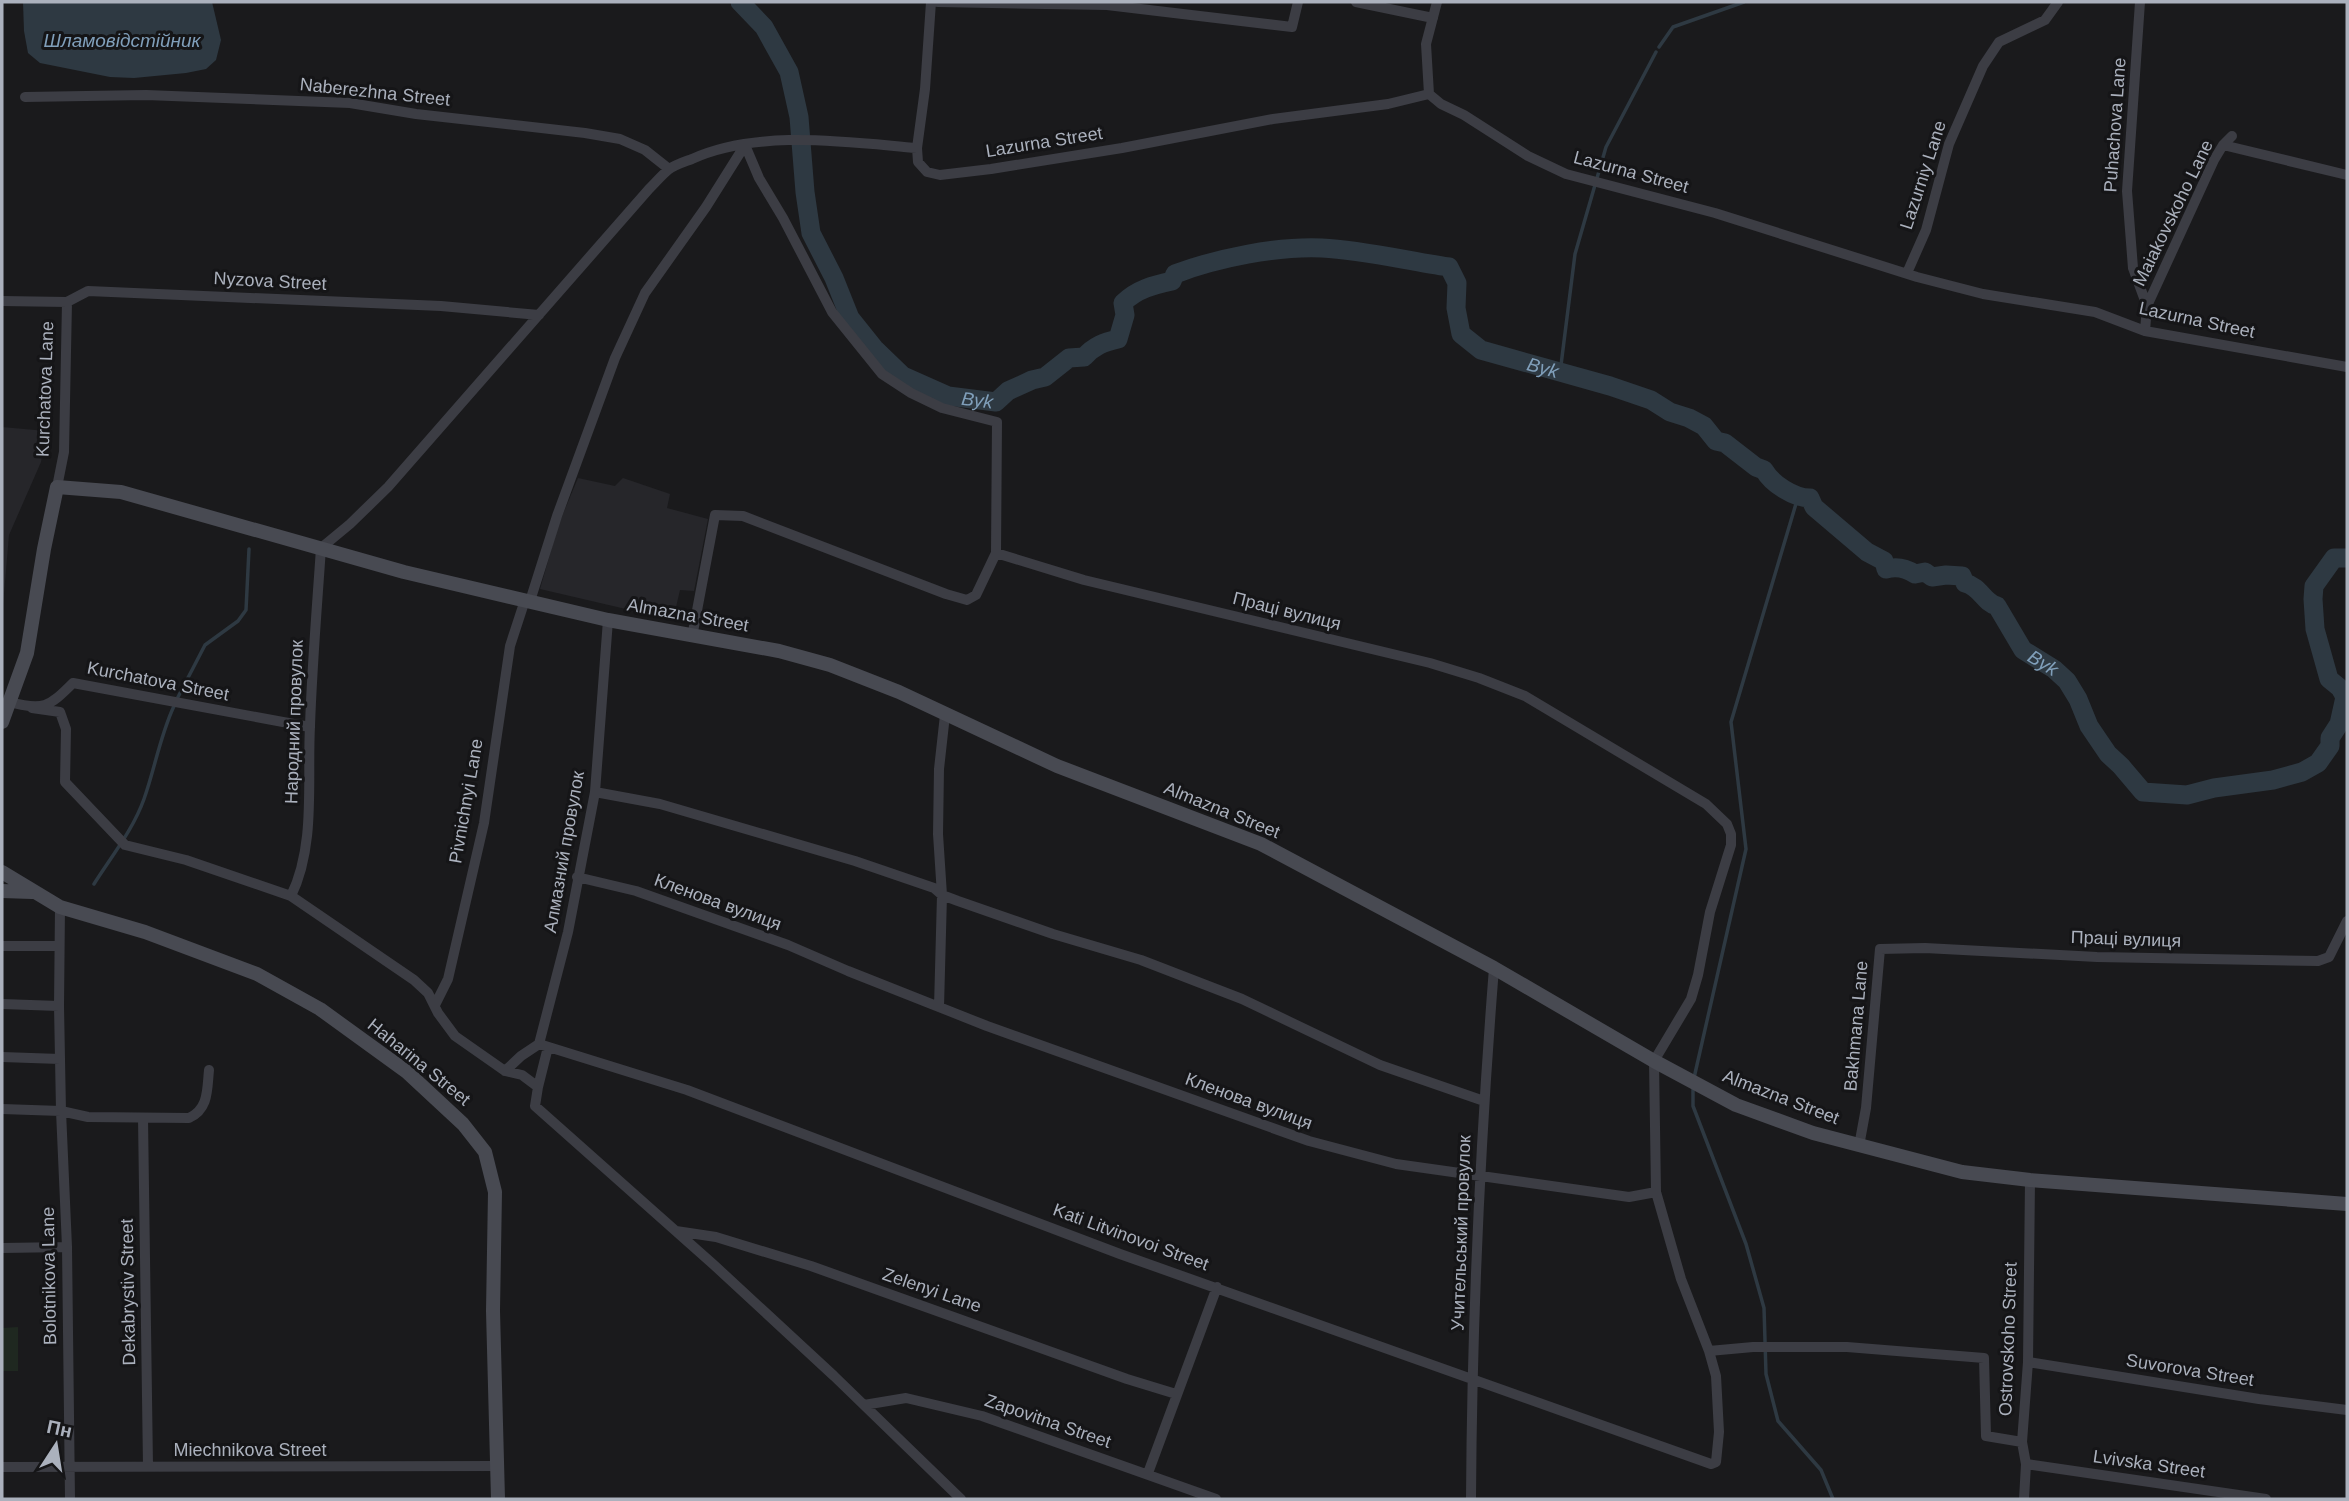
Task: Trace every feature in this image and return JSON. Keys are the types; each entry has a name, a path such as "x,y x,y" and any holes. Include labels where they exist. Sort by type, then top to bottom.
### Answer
{"main road":[{"name":"Almazna Street","path":"57,487 121,492 404,572 608,620 779,651 830,665 899,692 1056,766 1261,844 1494,968 1654,1061 1736,1105 1813,1133 1962,1172 2030,1180 2347,1203"},
{"name":"Kurchatova Lane","path":"2,722 27,653 57,487"},
{"name":"Haharina Street","path":"2,872 60,907 145,932 257,974 320,1009 407,1072 463,1124 485,1152 495,1192 493,1311 498,1499"},
{"path":"2,891 34,892"}],"street":[{"path":"321,548 388,487 669,169 727,147 781,140 826,140 916,148 925,89 931,2"},
{"path":"938,2 1107,5 1292,27 1298,2"},
{"path":"1356,2 1433,18"},
{"path":"1429,93 1426,44 1437,2"},
{"name":"Lazurniy Lane","path":"1907,273 1926,230 1950,144 1983,66 2000,42 2045,20 2058,2"},
{"name":"Puhachova Lane","path":"2140,2 2127,191 2133,268 2147,306 2145,331"},
{"name":"Lazurna Street","path":"916,148 918,162 926,172 940,175 991,169 1273,119 1388,104 1429,93 1441,104 1464,115 1528,156 1566,174 1775,230 1907,273 1983,294 2095,312 2145,331 2347,367"},
{"name":"Naberezhna Street","path":"25,97 146,95 351,103 416,114 620,139 645,150 669,169"},
{"name":"Maiakovskoho Lane","path":"2147,306 2223,145 2232,136"},
{"path":"692,637 715,515 743,516 889,573 967,600 976,595 996,553 998,422 942,408 911,393 875,367 832,312 759,178 745,145"},
{"name":"Pivnichnyi Lane","path":"435,1005 448,979 484,823 510,646 615,358 645,293 706,207 745,145"},
{"path":"2223,145 2347,176"},
{"name":"Nyzova Street","path":"2,301 68,302 88,291 441,306 539,315"},
{"name":"Kurchatova Lane","path":"57,487 64,452 68,302"},
{"name":"Народний провулок","path":"291,895 300,876 309,808 310,727 321,548"},
{"name":"Праці вулиця","path":"996,553 1084,580 1430,663 1479,678 1525,696 1706,804 1727,824 1731,845 1710,912 1698,975 1690,999 1654,1061"},
{"name":"Алмазний провулок","path":"538,1087 543,1046 595,792 608,620"},
{"name":"Kurchatova Street","path":"32,708 56,701 73,683 310,727"},
{"path":"10,702 60,712 66,729 65,782 125,845 186,860 291,895 414,980 428,993 455,1036 505,1071 522,1075 538,1087 535,1107 724,1274 961,1499"},
{"path":"939,1007 942,895 938,834 939,769 945,715"},
{"path":"595,792 660,804 855,861 1053,934 1142,960 1242,999 1380,1065 1484,1101"},
{"name":"Кленова вулиця","path":"578,877 636,891 775,941 939,1007 1309,1141 1395,1164 1629,1197 1656,1192"},
{"name":"Bolotnikova Lane","path":"60,907 59,1006 67,1247 70,1499"},
{"name":"Праці вулиця","path":"1880,950 1926,948 2097,957 2318,961 2329,957 2347,920"},
{"path":"2,946 59,946"},
{"name":"Bakhmana Lane","path":"1859,1146 1866,1108 1880,950"},
{"name":"Учительський провулок","path":"1471,1499 1472,1379 1484,1101 1494,968"},
{"path":"2,1004 59,1006"},
{"path":"505,1071 521,1056 543,1046"},
{"name":"Kati Litvinovoi Street","path":"543,1046 687,1090 1120,1254 1711,1464 1716,1462 1719,1400 1709,1351"},
{"path":"2,1057 60,1059"},
{"path":"1654,1061 1656,1192 1681,1279 1709,1351 1785,1346 1847,1347 1984,1358 1986,1436 2022,1442"},
{"path":"2,1109 61,1111 88,1117 189,1118 198,1114 206,1103 209,1070"},
{"name":"Dekabrystiv Street","path":"143,1118 148,1466"},
{"name":"Ostrovskoho Street","path":"2024,1499 2026,1464 2022,1442 2028,1362 2030,1180"},
{"name":"Zelenyi Lane","path":"674,1230 716,1237 811,1266 1176,1394"},
{"path":"2,1248 67,1247"},
{"path":"1148,1473 1217,1287"},
{"name":"Suvorova Street","path":"2028,1362 2259,1399 2347,1410"},
{"name":"Zapovitna Street","path":"864,1405 906,1398 982,1416 1216,1499"},
{"name":"Lvivska Street","path":"2026,1464 2266,1499"},
{"name":"Miechnikova Street","path":"2,1468 497,1466"}],"shaded area":[{"path":"2,427 46,431 41,462 9,535 2,617"},
{"path":"578,478 615,486 623,478 670,494 667,508 708,519 694,591 680,590 673,620 540,589 558,526"},
{"path":"18,1327 18,1371 2,1371 2,1328"}],"water":[{"name":"Шламовідстійник","path":"23,2 212,2 221,40 216,60 206,69 134,78 110,77 40,63 28,53"}],"waterway":[{"name":"Byk","path":"740,2 764,27 789,72 799,117 811,233 834,278 850,318 874,348 903,376 948,396 996,402 1008,391 1045,377 1069,358 1084,357 1100,345 1118,339 1125,315 1123,303 1134,294 1172,281 1175,274 1209,263 1267,251 1322,248 1370,253 1449,267 1457,283 1456,308 1461,334 1481,350 1651,400 1670,412 1704,426 1716,441 1725,443 1764,470 1784,489 1797,496 1810,498 1814,507 1867,552 1884,561 1886,569 1901,568 1915,574 1925,572 1932,577 1962,576 1965,583 1997,606 2023,650 2054,669 2067,681 2089,726 2108,754 2143,792 2187,795 2214,788 2273,780 2302,772 2318,763 2330,746 2330,738 2339,724 2345,697 2340,688 2329,679 2315,629 2314,586 2334,558 2347,558"},
{"path":"1659,47 1673,27 1744,2"},
{"path":"1560,373 1575,254 1606,147 1656,52"},
{"path":"1694,1078 1746,849 1731,722 1798,497"},
{"path":"178,697 205,645 238,621 246,610 249,549"},
{"path":"94,884 139,810 174,706"},
{"path":"1693,1086 1693,1106 1746,1244 1764,1308 1766,1374 1778,1421 1821,1470 1833,1499"}]}
